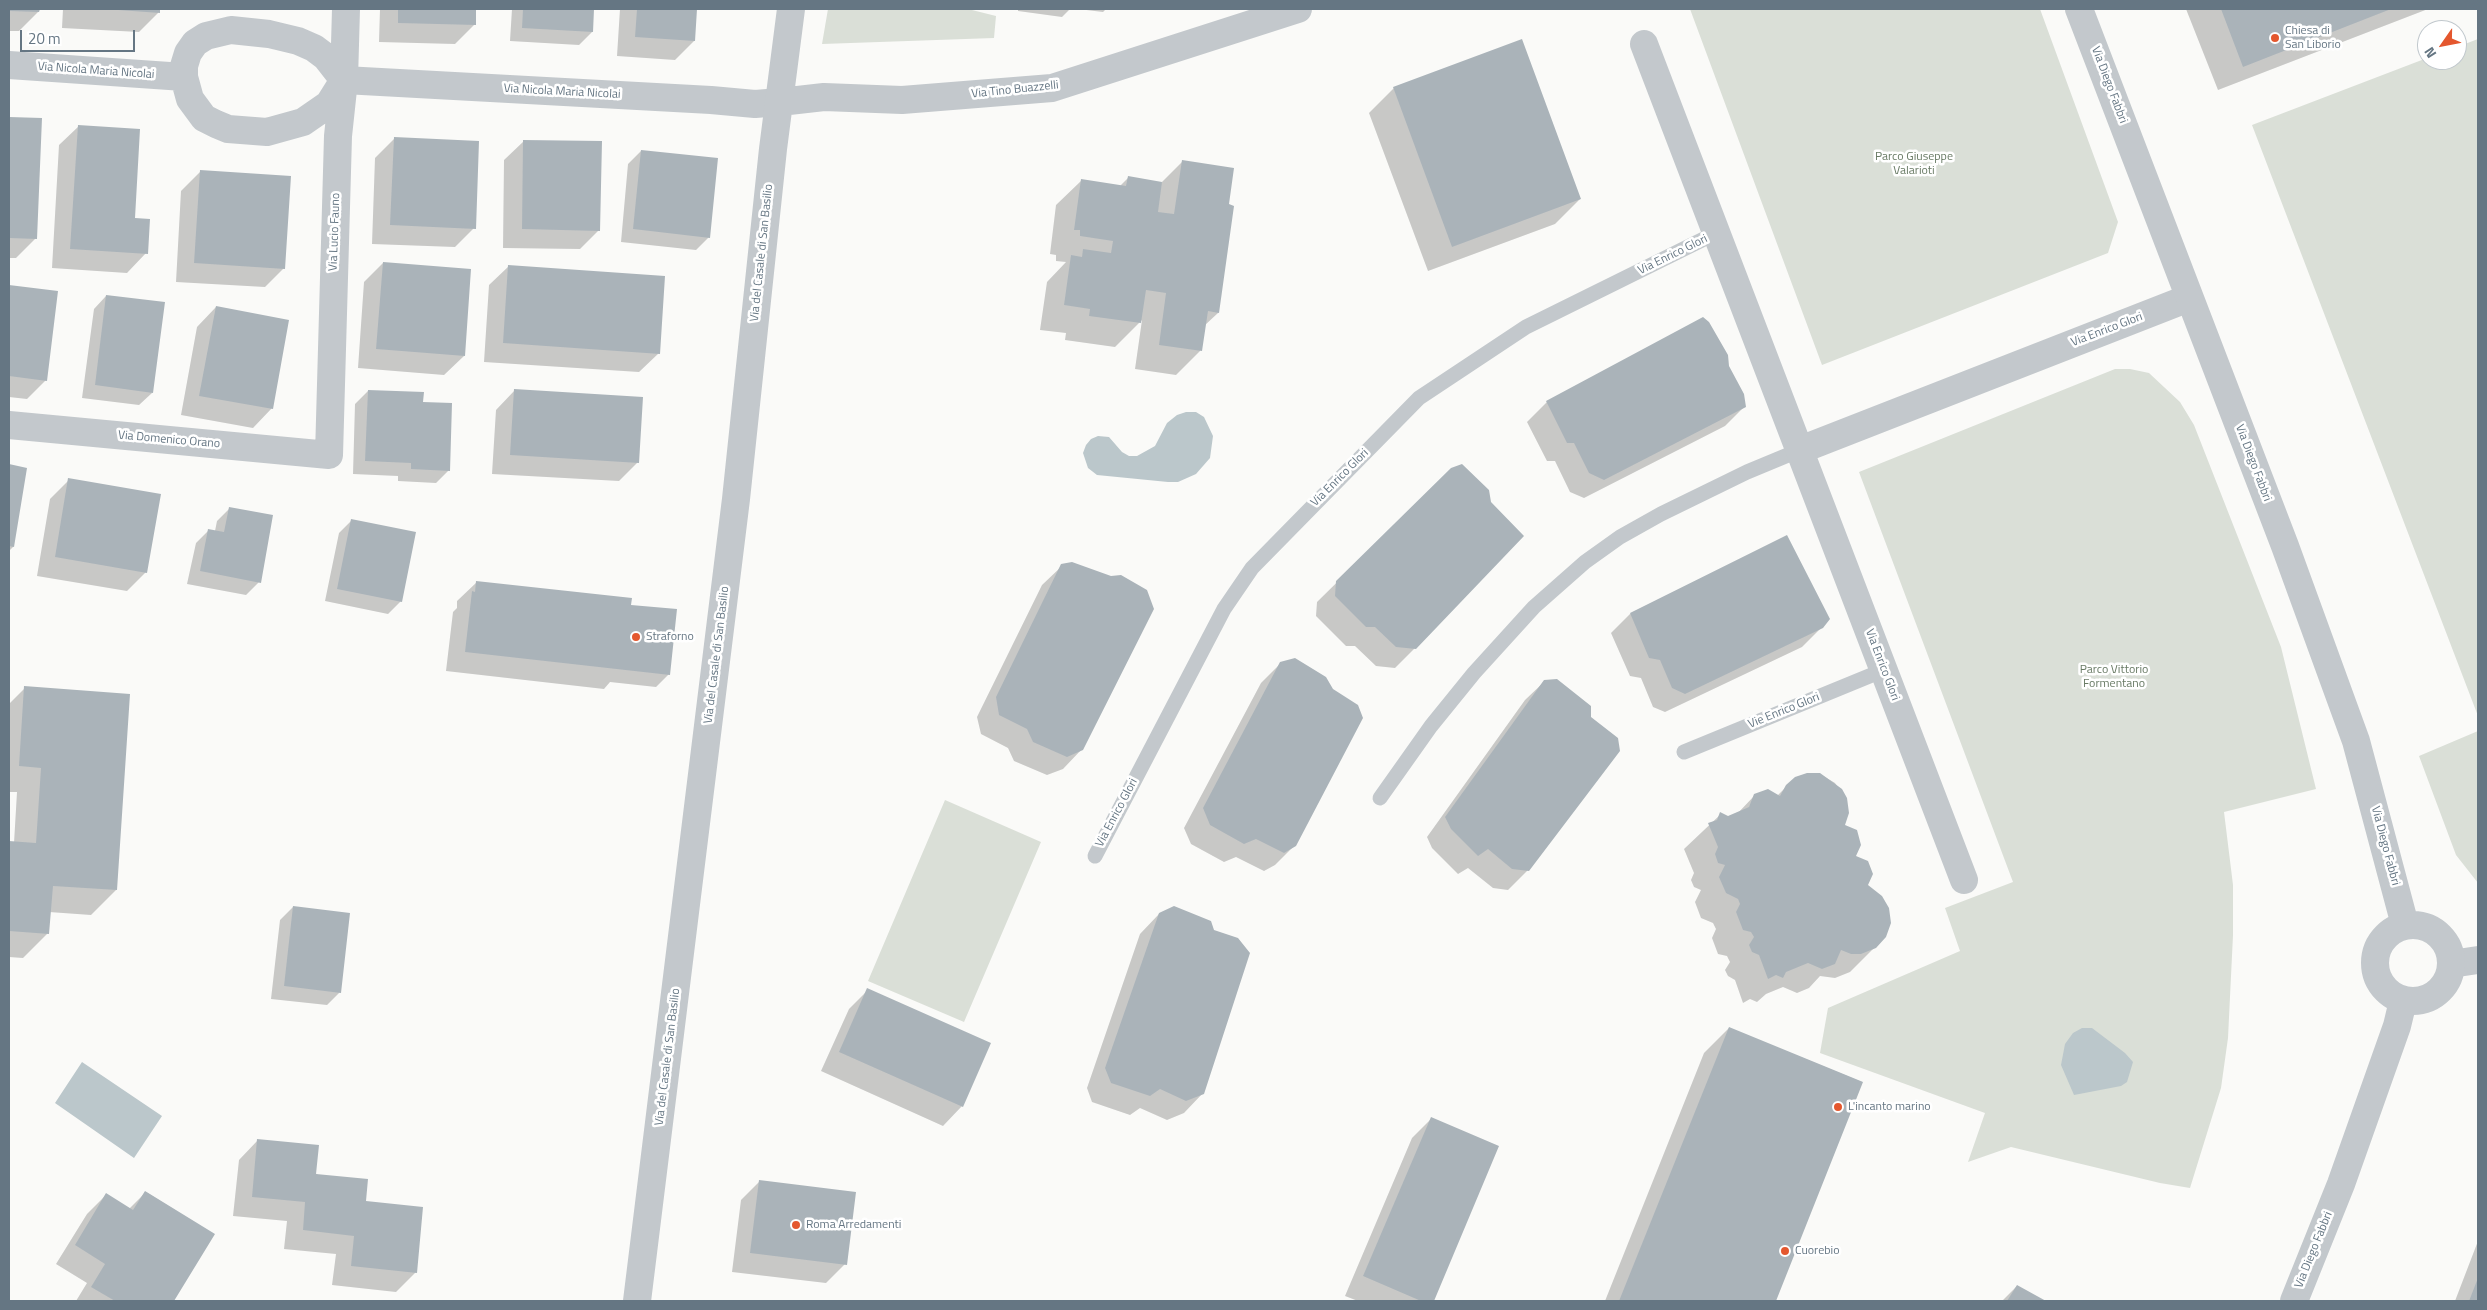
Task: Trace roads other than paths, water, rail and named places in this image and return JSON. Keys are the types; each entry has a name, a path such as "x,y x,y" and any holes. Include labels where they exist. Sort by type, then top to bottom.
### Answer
{"street":[{"name":"Via Lucio Fauno","path":"329,455 338,136 344,80 346,9"},
{"name":"Via del Casale di San Basilio","path":"637,1301 736,499 791,9"},
{"name":"Via Tino Buazzelli","path":"780,102 824,98 902,100 1052,88 1298,9"},
{"name":"Via Diego Fabbri","path":"2079,9 2285,546 2356,741 2405,925"},
{"path":"231,30 269,34 306,44 326,57 344,80 329,104 316,114 303,122 267,132 228,129 204,118 190,99 184,77 188,53 195,43 206,36 231,30"},
{"name":"Via Enrico Glori","path":"1644,44 1964,880"},
{"name":"Via Nicola Maria Nicolai","path":"9,65 184,77"},
{"name":"Via Nicola Maria Nicolai","path":"344,80 756,104 780,102"},
{"name":"Via Enrico Glori","path":"1800,450 2189,298"},
{"name":"Via Domenico Orano","path":"9,425 329,455"},
{"path":"2416,924 2434,930 2448,948 2451,964 2448,979 2437,994 2417,1002 2403,1001 2389,993 2381,984 2376,972 2376,958 2381,942 2388,934 2405,925 2416,924"},
{"path":"2451,964 2478,960"},
{"name":"Via Diego Fabbri","path":"2294,1301 2344,1175 2397,1026 2403,1001"}],"lane":[{"name":"Via Enrico Glori","path":"1095,856 1224,609 1252,568 1419,398 1526,327 1716,233"},
{"name":"Via Enrico Glori","path":"1380,798 1426,733 1474,673 1534,607 1579,567 1639,525 1747,472 1800,450"},
{"name":"Vie Enrico Glori","path":"1684,752 1884,670"}],"place":[{"name":"Chiesa di San Liborio","path":"2275,38"},
{"name":"Straforno","path":"636,637"},
{"name":"L'incanto marino","path":"1838,1107"},
{"name":"Roma Arredamenti","path":"796,1225"},
{"name":"Cuorebio","path":"1785,1251"}],"park label":[{"name":"Parco Giuseppe Valarioti","path":"1914,164"},
{"name":"Parco Vittorio Formentano","path":"2114,677"}]}
